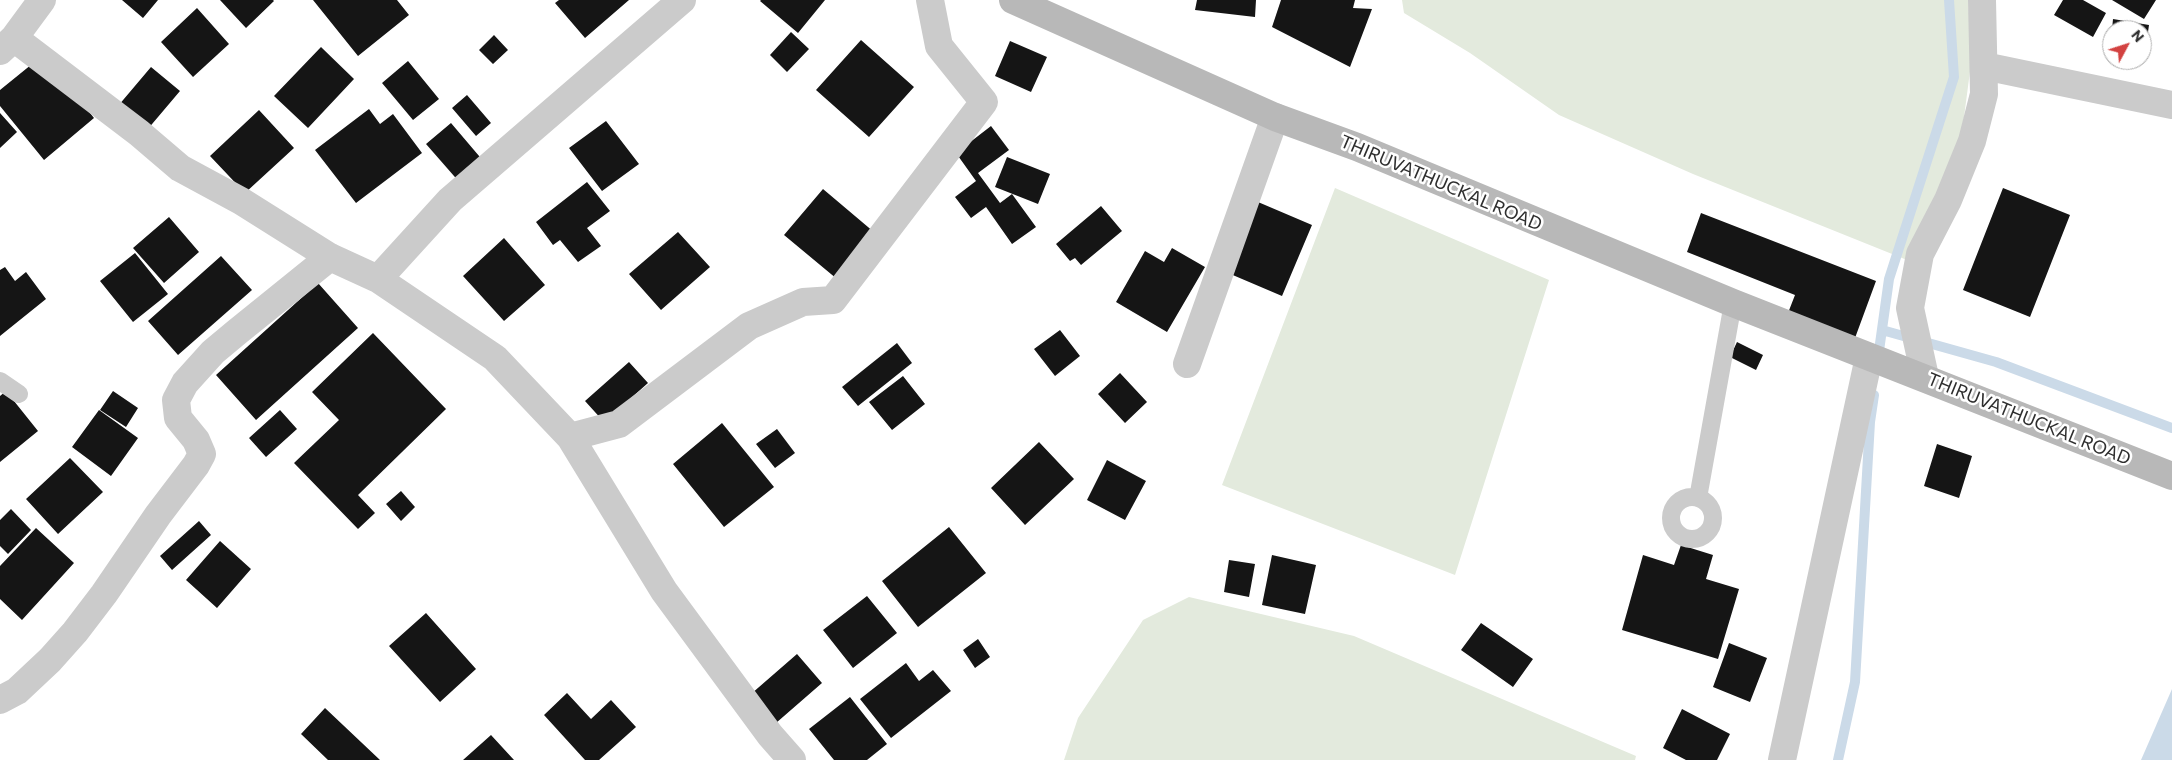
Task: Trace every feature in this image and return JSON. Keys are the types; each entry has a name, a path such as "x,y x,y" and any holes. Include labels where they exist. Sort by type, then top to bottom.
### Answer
{"main road":[{"name":"THIRUVATHUCKAL ROAD","path":"1013,0 1275,117 1357,148 1732,303 2172,476"}],"street":[{"path":"42,0 7,44 139,133 180,168 241,201 330,257 378,279 495,358 570,437 664,592 770,736 792,760"},
{"path":"378,279 450,200 682,0"},
{"path":"570,437 619,424 749,326 803,302 833,300 984,102 938,46 930,0"},
{"path":"1925,378 1910,308 1920,254 1948,200 1972,141 1984,94 1982,0"},
{"path":"1984,66 2172,105"},
{"path":"1187,364 1275,117"},
{"path":"0,700 17,691 76,632 158,515 196,465 202,454 196,440 178,418 176,400 185,383 225,342 330,257"},
{"path":"1782,760 1876,359"}],"lane":[{"path":"1698,498 1732,303"},
{"path":"0,381 19,394"}],"shaded area":[{"path":"1402,0 1968,0 1972,56 1961,140 1907,260 1693,174 1559,115 1470,53 1404,13"},
{"path":"1335,188 1549,280 1455,575 1222,485"},
{"path":"1189,597 1354,636 1636,756 1635,760 1064,760 1078,718 1143,620"}],"water":[{"path":"2172,689 2172,760 2141,760"}],"building":[{"path":"122,0 158,0 143,18"},
{"path":"220,0 273,0 274,1 246,28"},
{"path":"313,0 397,0 409,15 358,56"},
{"path":"559,0 629,0 585,38 555,3"},
{"path":"761,0 825,0 798,33"},
{"path":"1197,0 1256,0 1255,17 1195,10"},
{"path":"1281,0 1355,0 1353,8 1372,9 1350,67 1272,27"},
{"path":"2063,0 2083,0 2106,13 2093,37 2054,15"},
{"path":"2112,0 2156,0 2144,19"},
{"path":"197,8 229,44 193,77 161,42"},
{"path":"791,32 809,49 787,72 770,55"},
{"path":"494,35 508,50 493,64 479,50"},
{"path":"861,40 914,87 869,137 816,90"},
{"path":"1010,41 1047,57 1031,92 995,76"},
{"path":"321,47 354,79 308,128 274,96"},
{"path":"37,60 68,85 94,118 44,160 0,106 0,90"},
{"path":"408,61 439,99 413,120 382,83"},
{"path":"151,67 180,91 147,130 118,106"},
{"path":"467,95 491,123 476,136 452,108"},
{"path":"369,109 380,124 393,114 422,153 356,203 315,150"},
{"path":"259,110 294,148 245,193 210,156"},
{"path":"0,113 17,132 0,148"},
{"path":"606,121 639,164 602,191 569,148"},
{"path":"451,123 485,163 461,184 426,144"},
{"path":"991,126 1009,150 978,173 1000,203 1012,194 1036,227 1012,244 986,207 971,218 955,197 976,181 956,153"},
{"path":"1007,157 1050,174 1038,204 995,187"},
{"path":"587,182 610,211 587,228 601,246 578,262 560,240 553,245 536,222"},
{"path":"2003,188 2070,215 2030,317 1963,290"},
{"path":"823,189 881,238 843,284 784,235"},
{"path":"1258,202 1312,225 1282,296 1228,273"},
{"path":"1101,206 1122,231 1081,265 1075,258 1070,261 1056,244"},
{"path":"1701,213 1876,281 1855,338 1788,313 1795,295 1687,252"},
{"path":"169,217 199,252 164,283 133,248"},
{"path":"678,232 710,267 661,310 629,274"},
{"path":"504,238 545,285 504,321 463,276"},
{"path":"1172,248 1205,267 1167,332 1116,302 1145,251 1164,262"},
{"path":"135,253 168,294 133,322 100,281"},
{"path":"221,256 252,290 178,355 148,321"},
{"path":"5,267 15,281 26,272 46,299 0,336 0,270"},
{"path":"318,283 358,328 256,420 216,375"},
{"path":"1060,330 1080,356 1055,376 1034,349"},
{"path":"373,333 446,409 358,495 375,513 358,529 294,463 339,420 312,392"},
{"path":"1737,342 1763,355 1756,370 1730,357"},
{"path":"897,343 912,363 858,406 842,387"},
{"path":"629,362 648,383 604,422 585,401"},
{"path":"1120,373 1147,402 1125,423 1098,394"},
{"path":"903,376 925,404 892,430 869,402"},
{"path":"6,391 38,431 0,462 0,396"},
{"path":"113,391 138,408 126,427 100,410"},
{"path":"99,410 138,438 111,476 72,447"},
{"path":"280,410 297,429 266,457 249,438"},
{"path":"722,423 774,487 724,527 673,464"},
{"path":"777,429 795,453 775,468 756,444"},
{"path":"1039,442 1074,479 1025,525 991,488"},
{"path":"1937,444 1972,456 1959,498 1924,486"},
{"path":"70,458 103,492 58,534 26,499"},
{"path":"1107,460 1146,481 1125,520 1087,500"},
{"path":"401,491 415,507 401,521 386,504"},
{"path":"11,509 31,530 8,554 0,546 0,520"},
{"path":"199,521 211,535 172,570 160,556"},
{"path":"949,527 986,573 918,627 882,581"},
{"path":"36,528 74,563 22,620 0,599 0,566"},
{"path":"220,541 251,569 217,608 186,580"},
{"path":"1681,545 1713,555 1706,579 1739,589 1718,659 1622,630 1643,555 1674,565"},
{"path":"1272,555 1316,565 1305,614 1262,605"},
{"path":"1229,560 1255,564 1249,597 1224,592"},
{"path":"867,596 897,633 853,668 823,630"},
{"path":"426,613 476,669 440,702 389,646"},
{"path":"1481,623 1533,659 1513,687 1461,650"},
{"path":"978,639 990,657 975,668 963,650"},
{"path":"1729,643 1767,658 1750,702 1713,687"},
{"path":"797,654 822,683 776,723 751,694"},
{"path":"906,663 919,681 933,670 951,691 891,738 860,699"},
{"path":"567,693 591,719 611,700 636,727 599,760 585,760 544,715"},
{"path":"850,697 887,744 867,760 834,760 809,729"},
{"path":"325,708 380,760 328,760 301,734"},
{"path":"1682,709 1730,734 1717,760 1686,760 1663,748"},
{"path":"491,735 514,760 463,760"}],"waterway":[{"path":"1878,358 1889,279 1954,77 1949,0"},
{"path":"1882,330 1996,362 2172,428"},
{"path":"1838,760 1855,682 1870,422 1874,395"}]}
